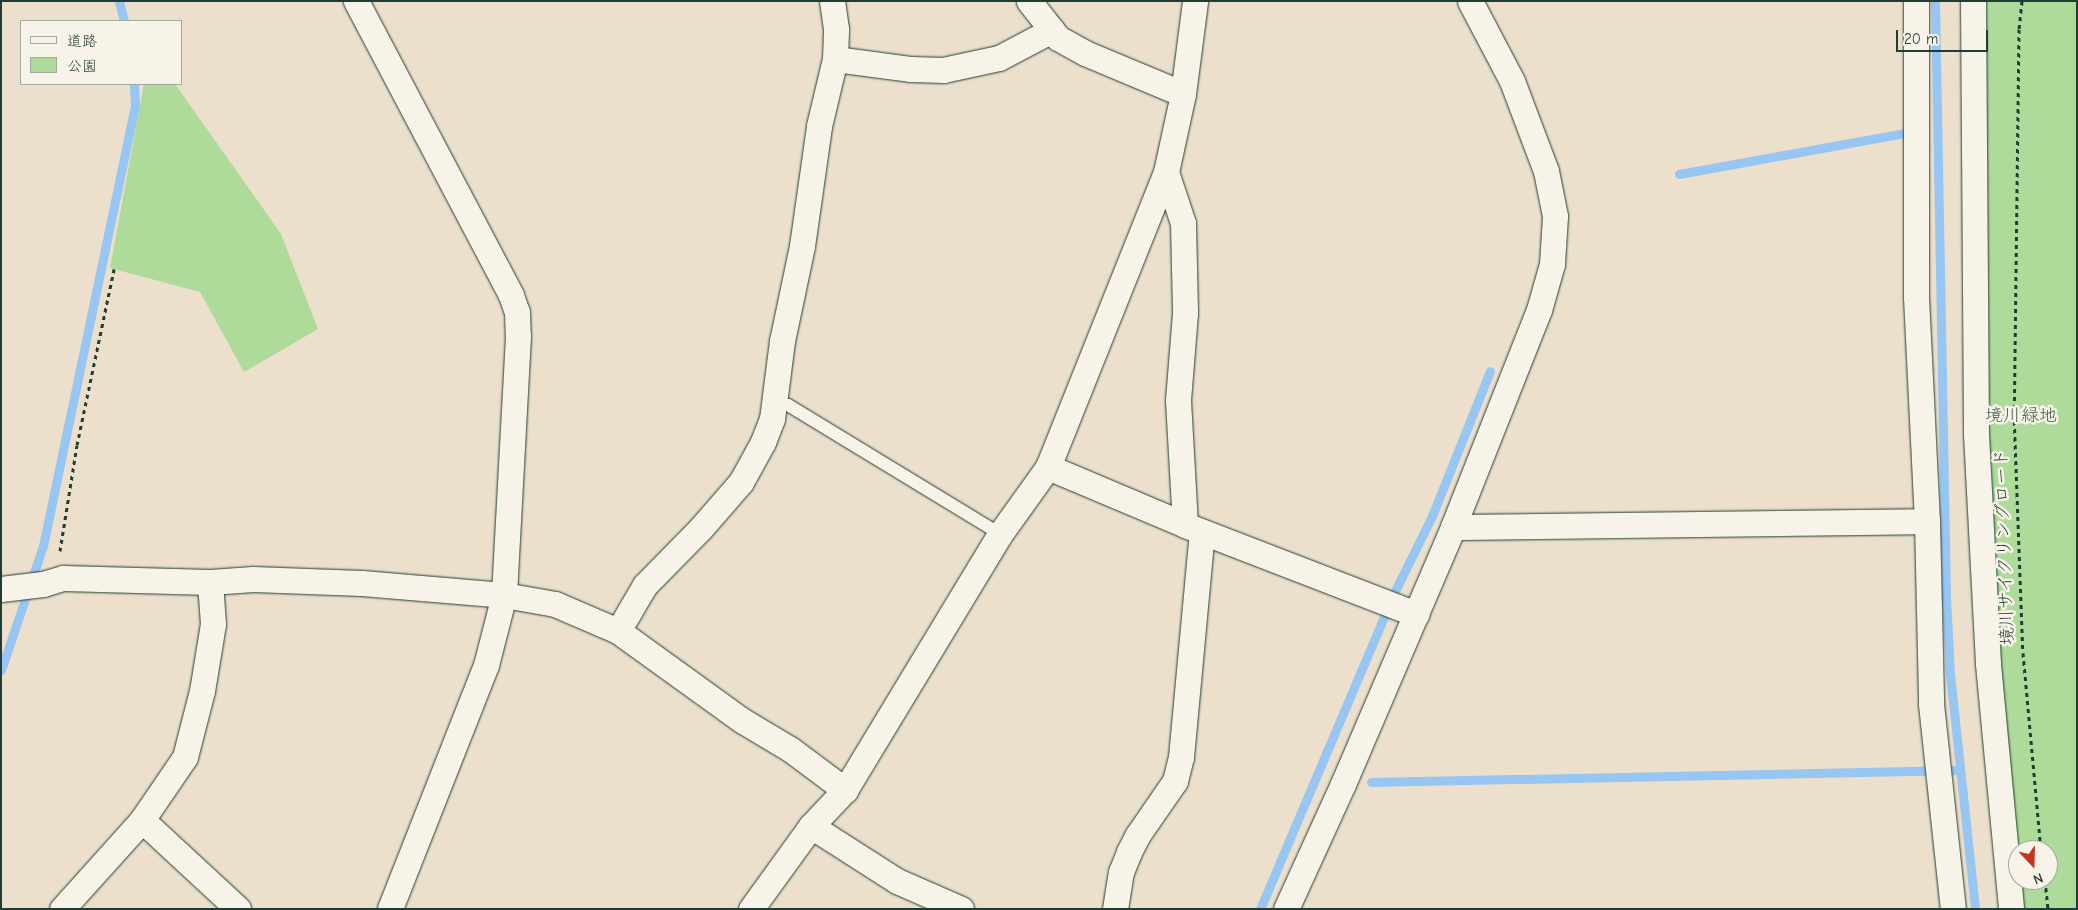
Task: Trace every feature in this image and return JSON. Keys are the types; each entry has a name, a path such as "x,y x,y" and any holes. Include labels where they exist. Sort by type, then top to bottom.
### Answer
{"street":[{"path":"356,1 506,286 517,312 518,336 504,595 486,665 390,909"},
{"path":"618,630 645,585 701,528 741,482 763,442 772,419 776,403 782,341 802,246 819,126 835,59 836,29 832,1"},
{"path":"1029,1 1058,38 1084,53 1183,94"},
{"path":"751,909 811,826 845,790 1000,534 1048,467 1166,172 1183,94 1195,1"},
{"path":"1286,909 1343,784 1453,527 1539,310 1552,264 1555,216 1546,171 1512,81 1470,1"},
{"path":"1916,1 1916,297 1928,521 1931,704 1953,909"},
{"path":"1973,1 1976,434 1988,664 2011,909"},
{"path":"835,59 910,69 943,70 999,58 1052,30"},
{"path":"1115,909 1121,872 1129,852 1137,836 1175,781 1181,757 1193,528 1178,400 1185,313 1183,223 1166,172"},
{"path":"1048,467 1193,528 1416,614"},
{"path":"1453,527 1928,521"},
{"path":"1,589 44,584 63,578 210,582 253,579 352,583 504,595 555,604 618,630 743,721 790,749 845,790"},
{"path":"62,909 142,820 186,758 202,691 213,624 210,582"},
{"path":"142,820 238,909"},
{"path":"811,826 897,881 961,909"}],"lane":[{"path":"776,403 788,405 1000,534"}],"path":[{"name":"境川サイクリングロード","path":"2022,1 2019,29 2014,413 2023,653 2040,840"},
{"path":"63,578 58,563 77,445 114,270"},
{"path":"2046,890 2048,909"}],"green space":[{"name":"境川緑地","path":"1971,1 2077,1 2077,909 2002,909"},
{"path":"144,85 176,85 281,234 318,329 244,372 200,292 110,268"}],"waterway":[{"path":"119,1 124,20"},
{"path":"1935,1 1946,597 1950,674 1975,909"},
{"path":"1,670 43,546 135,105 134,85"},
{"path":"1679,174 1915,131"},
{"path":"1260,909 1397,587 1432,516 1490,371"},
{"path":"1371,782 1960,770"}]}
